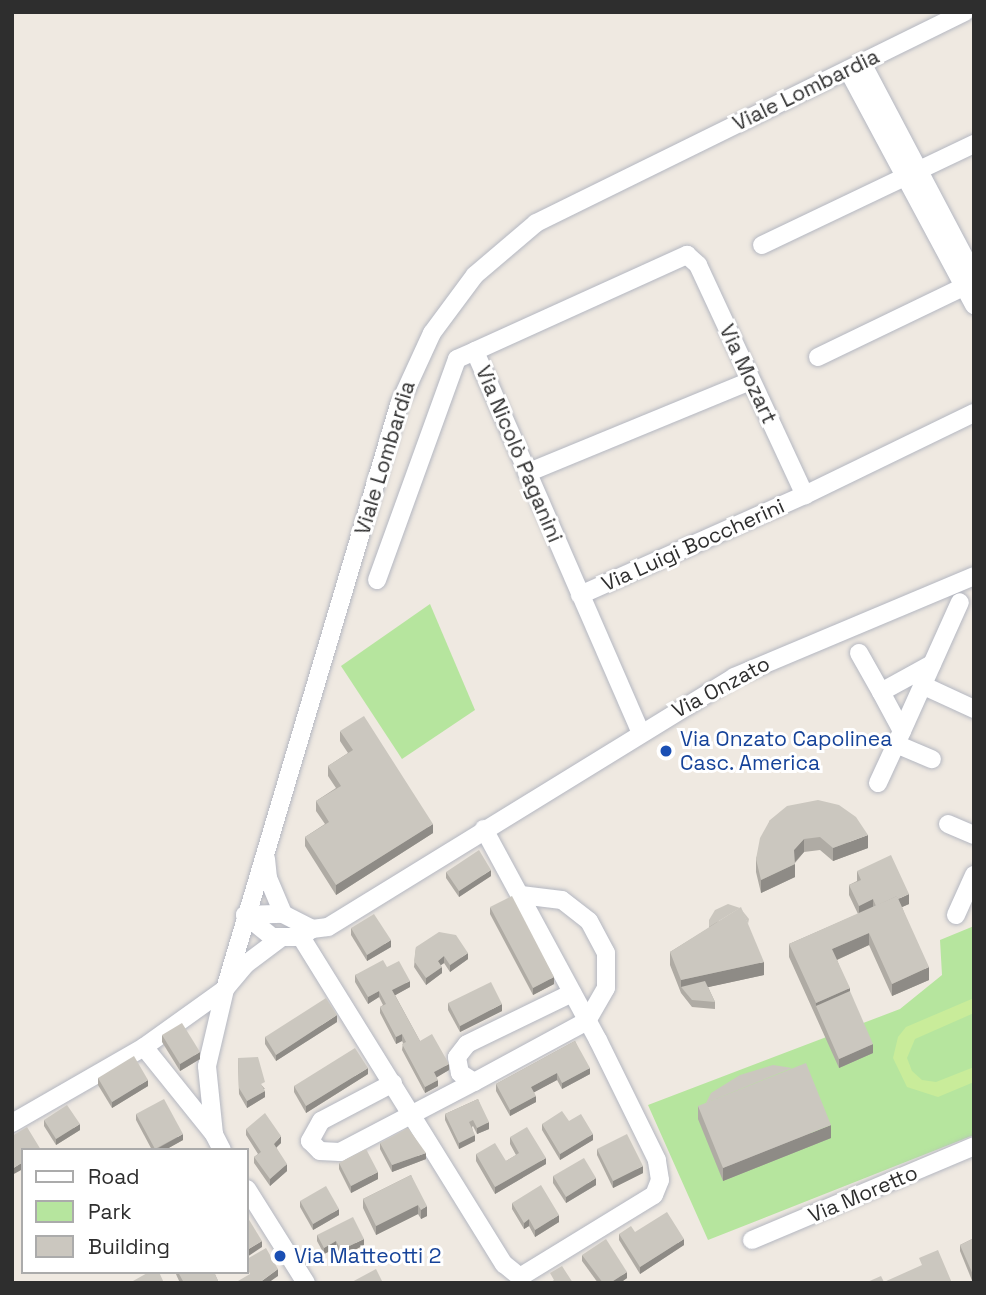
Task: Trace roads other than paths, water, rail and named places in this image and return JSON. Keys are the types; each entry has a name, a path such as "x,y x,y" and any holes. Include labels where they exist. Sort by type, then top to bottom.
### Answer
{"street":[{"name":"Viale Lombardia","path":"218,1142 207,1066 245,915 399,405 432,333 453,301 491,259 536,223 965,12"},
{"path":"855,66 971,281 974,305"},
{"path":"762,244 974,144"},
{"name":"Via Nicolò Paganini","path":"640,732 475,351 687,256"},
{"name":"Via Mozart","path":"687,256 698,265 805,495"},
{"path":"818,357 971,281"},
{"path":"377,580 457,359 475,351"},
{"path":"527,473 750,381"},
{"name":"Via Luigi Boccherini","path":"580,595 805,495 974,413"},
{"name":"Via Onzato","path":"314,931 734,677 974,576"},
{"path":"878,783 960,602"},
{"path":"859,653 881,692 899,737 932,759"},
{"path":"881,692 932,664"},
{"path":"922,685 974,709"},
{"path":"948,824 974,835"},
{"path":"314,931 322,967 504,1264 520,1278 654,1195 660,1180 657,1160 587,1021 484,829"},
{"path":"266,849 268,878 283,914"},
{"path":"956,915 974,875"},
{"path":"393,1083 321,1121 310,1141 320,1151 340,1152 587,1021 606,988 606,953 589,921 562,900 521,895"},
{"path":"245,915 283,914 314,931 322,967"},
{"path":"245,915 272,937 314,931"},
{"path":"12,1123 144,1047 225,989 246,964 282,937"},
{"path":"474,1082 460,1073 457,1057 467,1044 572,993"},
{"path":"144,1047 218,1142"},
{"name":"Via Moretto","path":"752,1240 974,1146"},
{"path":"248,1191 306,1283"}],"place":[{"name":"Via Onzato Capolinea Casc. America","path":"666,751"},
{"name":"Via Matteotti 2","path":"280,1256"}]}
